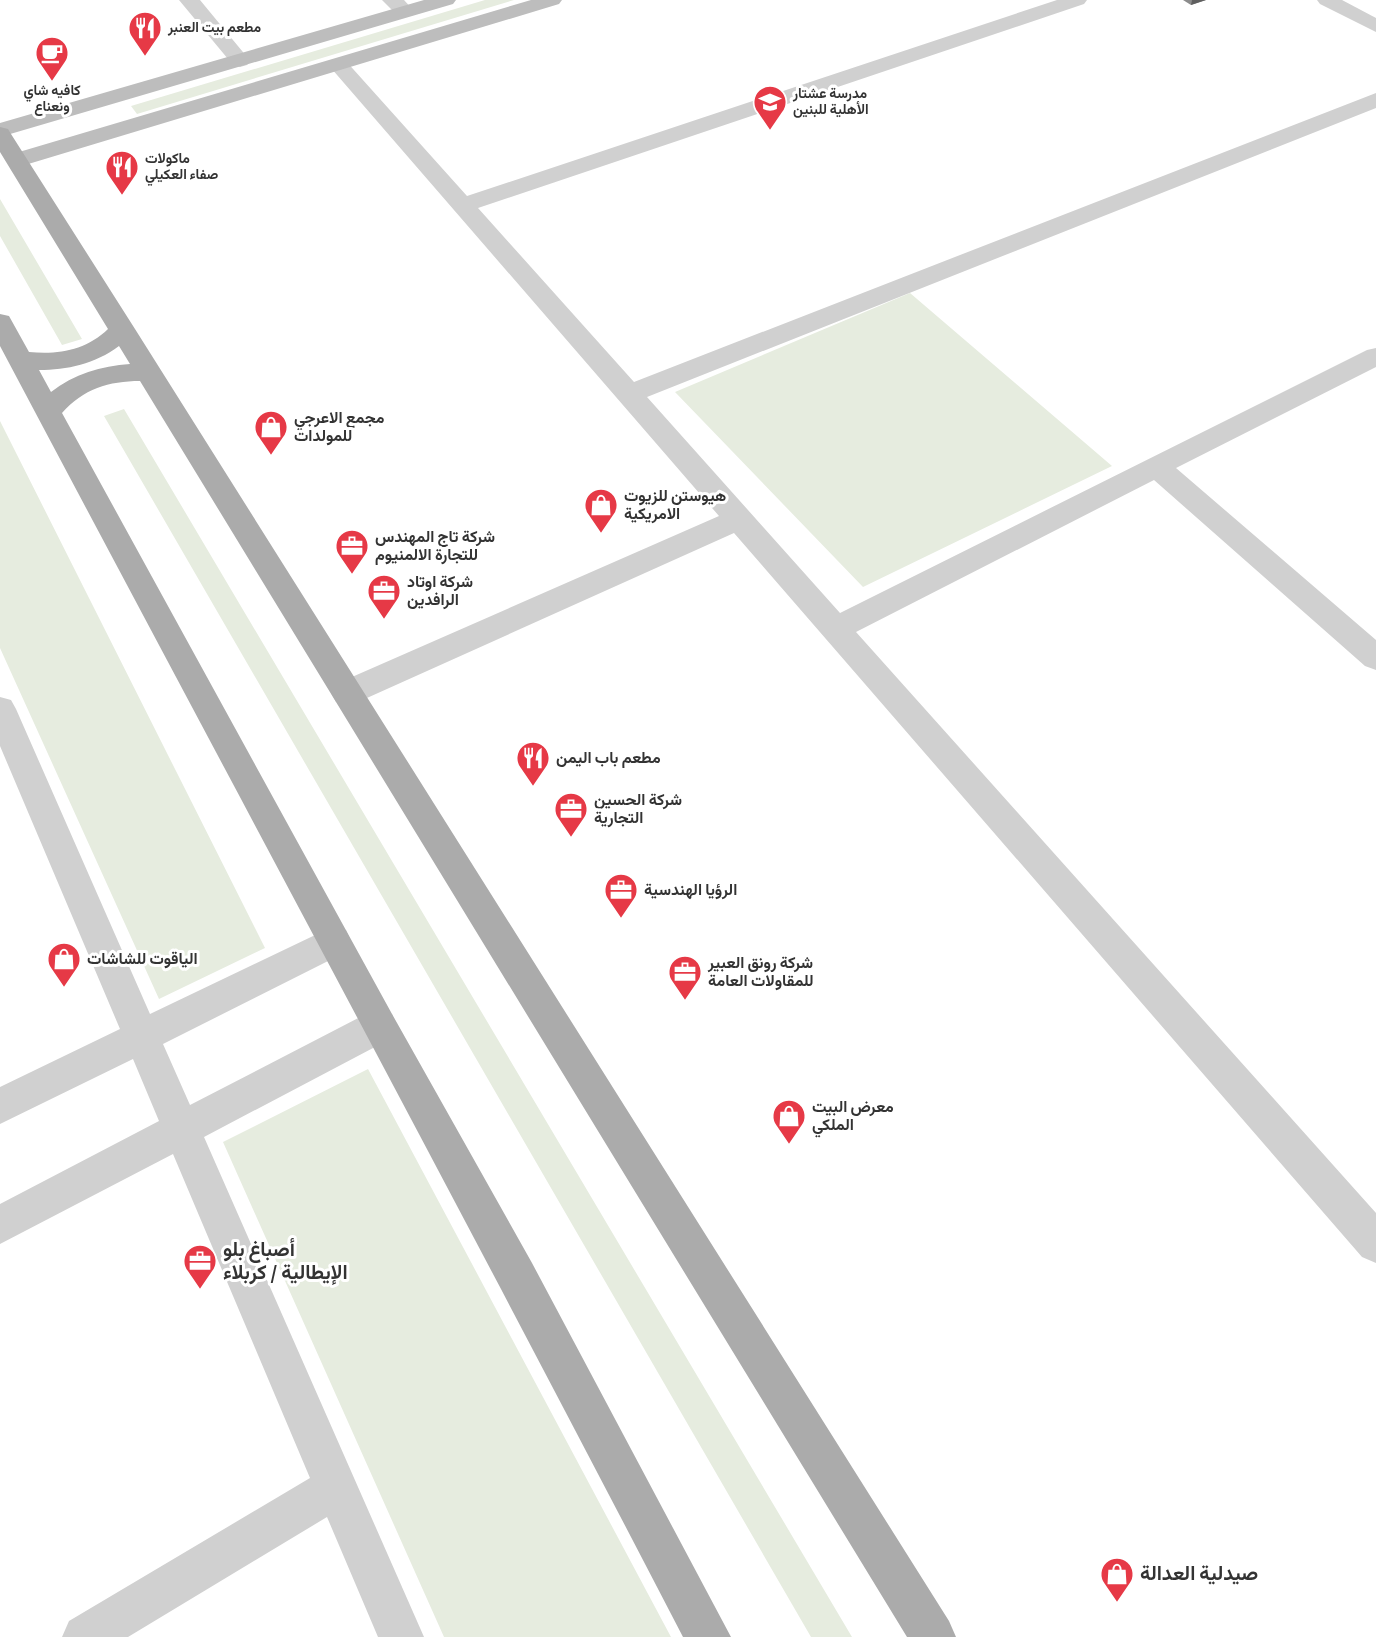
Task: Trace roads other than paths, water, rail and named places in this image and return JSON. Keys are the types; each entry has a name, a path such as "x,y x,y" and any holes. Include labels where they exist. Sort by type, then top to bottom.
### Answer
{"main road":[{"path":"6,141 128,94 240,61 399,6 446,0"},
{"path":"6,141 142,123 552,0"},
{"path":"128,94 114,103 112,114 122,121 142,123"},
{"path":"6,141 933,1637"},
{"path":"0,322 379,1026 518,1277 708,1637"},
{"path":"21,360 45,363 76,358 103,347 122,329"},
{"path":"49,411 69,390 96,377 127,372 149,373"}],"street":[{"path":"189,0 240,61"},
{"path":"463,205 1077,0"},
{"path":"1327,0 1374,27"},
{"path":"338,64 1376,1243"},
{"path":"628,394 1376,100"},
{"path":"835,628 1376,356"},
{"path":"1157,466 1376,658"},
{"path":"347,693 739,519"},
{"path":"0,709 401,1637"},
{"path":"0,1106 334,941"},
{"path":"0,1225 379,1026"},
{"path":"85,1637 336,1487"}],"place":[{"name":"مطعم بيت العنبر","path":"145,57"},
{"name":"كافيه شاي ونعناع","path":"52,82"},
{"name":"مدرسة عشتار الأهلية للبنين","path":"770,131"},
{"name":"ماكولات صفاء العكيلي","path":"122,196"},
{"name":"مجمع الاعرجي للمولدات","path":"271,456"},
{"name":"هيوستن للزيوت الامريكية","path":"601,534"},
{"name":"شركة تاج المهندس للتجارة الالمنيوم","path":"352,575"},
{"name":"شركة اوتاد الرافدين","path":"384,620"},
{"name":"مطعم باب اليمن","path":"533,787"},
{"name":"شركة الحسين التجارية","path":"571,838"},
{"name":"الرؤيا الهندسية","path":"621,919"},
{"name":"الياقوت للشاشات","path":"64,988"},
{"name":"شركة رونق العبير للمقاولات العامة","path":"685,1001"},
{"name":"معرض البيت الملكي","path":"789,1145"},
{"name":"أصباغ بلو الإيطالية / كربلاء","path":"200,1290"},
{"name":"صيدلية العدالة","path":"1117,1603"}]}
